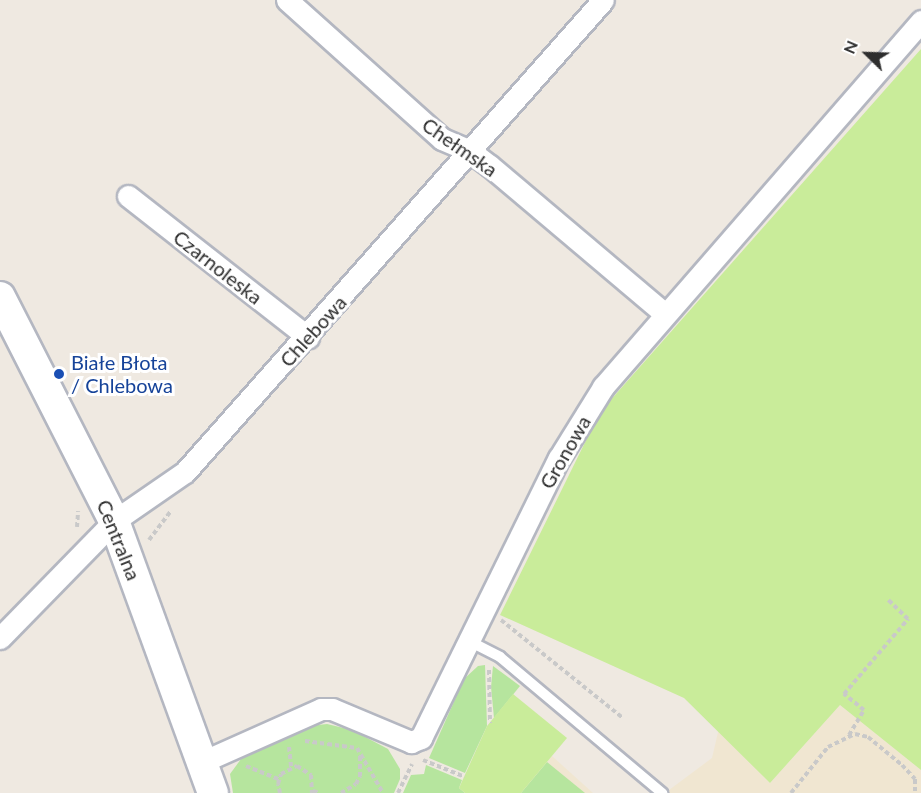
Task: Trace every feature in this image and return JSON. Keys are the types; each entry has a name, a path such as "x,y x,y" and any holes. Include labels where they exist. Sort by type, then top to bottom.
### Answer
{"street":[{"name":"Chełmska","path":"287,0 442,139 470,151 664,314"},
{"name":"Chlebowa","path":"0,638 114,521 185,472 308,337 603,0"},
{"name":"Gronowa","path":"202,762 321,709 332,709 403,740 417,741 482,610 584,417 603,387 664,314 921,21"},
{"name":"Czarnoleska","path":"128,196 308,337"},
{"name":"Centralna","path":"0,297 114,521 213,793"}],"lane":[{"path":"467,640 492,653 662,793"}],"path":[{"path":"791,793 828,747 849,735 864,710 844,694 908,619 888,600"},
{"path":"482,610 522,634 623,718"},
{"path":"490,723 488,681 492,653"},
{"path":"849,735 868,737 902,765 915,779 915,793"},
{"path":"297,740 350,744 360,753 383,793"},
{"path":"340,793 356,784 360,777 360,753"},
{"path":"414,756 465,777"},
{"path":"237,762 279,779"},
{"path":"280,793 279,779 291,767 303,767 311,775 313,792 319,793"}],"shaded area":[{"path":"840,705 921,770 921,793 665,793 712,758 719,728 770,783"},
{"path":"552,756 593,793 521,793"}],"green space":[{"path":"921,49 921,770 840,705 770,783 684,698 500,615 600,412"},
{"path":"485,665 487,726 465,773 429,758 464,679 478,666"},
{"path":"493,666 520,686 494,718 491,687"},
{"path":"513,694 567,738 521,793 465,793 459,788 487,726"},
{"path":"327,724 352,730 388,749 400,769 400,779 394,793 233,793 230,774 241,759 309,726"},
{"path":"547,762 585,793 521,793"},
{"path":"426,765 462,780 459,788 465,793 403,793 411,775 424,774"}],"place":[{"name":"Białe Błota / Chlebowa","path":"59,374"}]}
